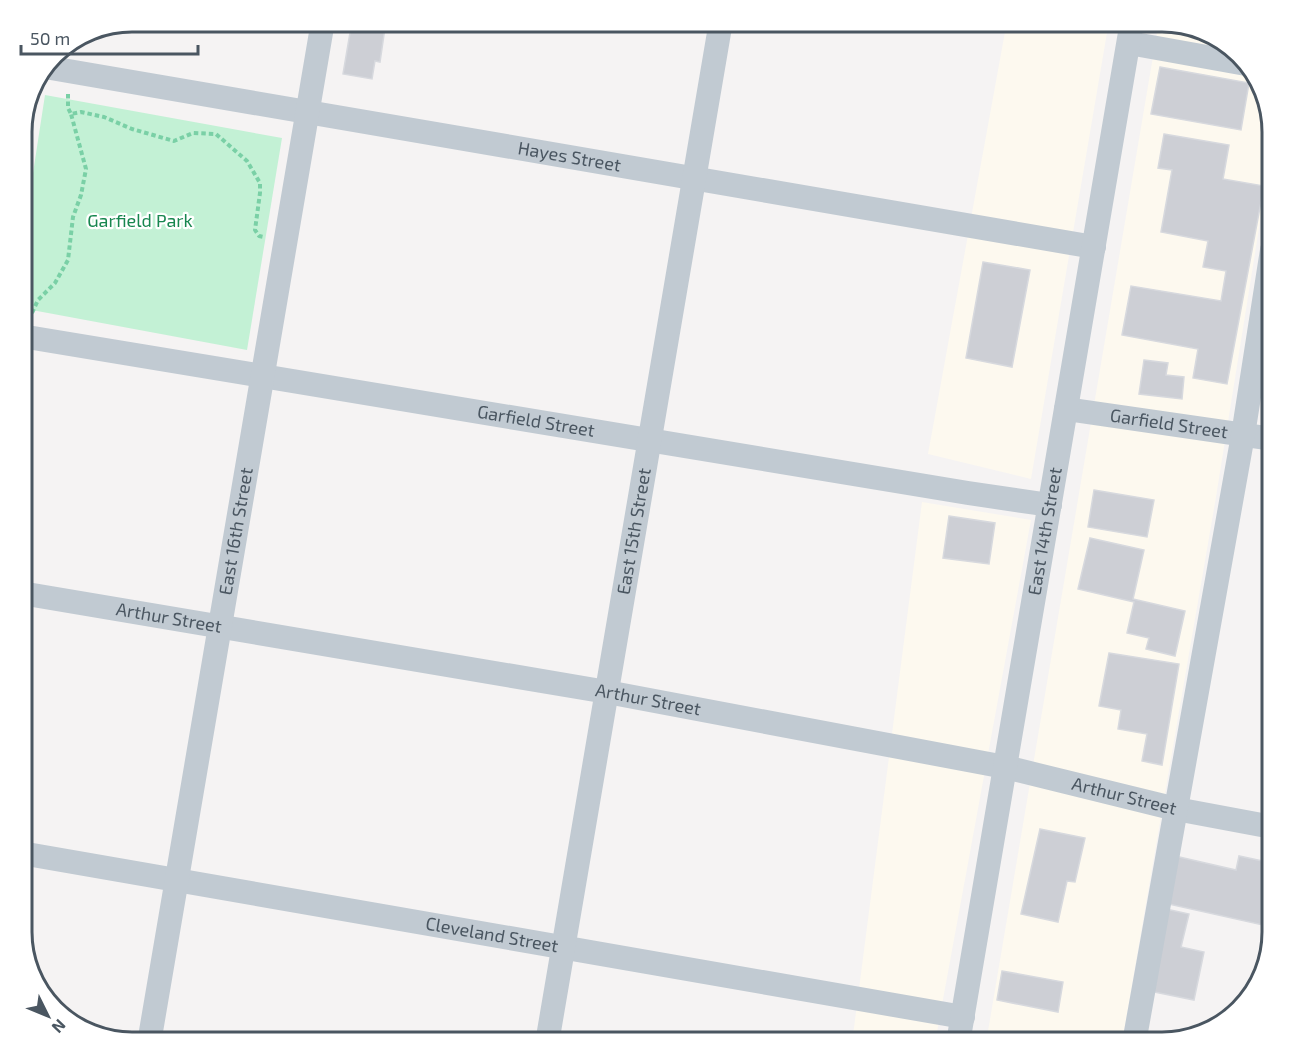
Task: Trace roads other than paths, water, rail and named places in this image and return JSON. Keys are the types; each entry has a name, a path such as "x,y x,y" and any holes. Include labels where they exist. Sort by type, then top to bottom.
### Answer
{"street":[{"name":"East 16th Street","path":"151,1032 321,32"},
{"name":"East 15th Street","path":"549,1032 720,32"},
{"path":"1130,32 1230,60"},
{"name":"East 14th Street","path":"960,1032 1130,32"},
{"name":"Hayes Street","path":"56,69 1094,247"},
{"path":"1136,1032 1243,435 1262,314"},
{"name":"Garfield Street","path":"32,337 968,493 1050,504"},
{"name":"Garfield Street","path":"1066,409 1262,438"},
{"name":"Arthur Street","path":"32,595 607,692 1005,767 1176,809 1262,825"},
{"name":"Cleveland Street","path":"32,855 963,1017"}],"park label":[{"name":"Garfield Park","path":"140,221"}]}
